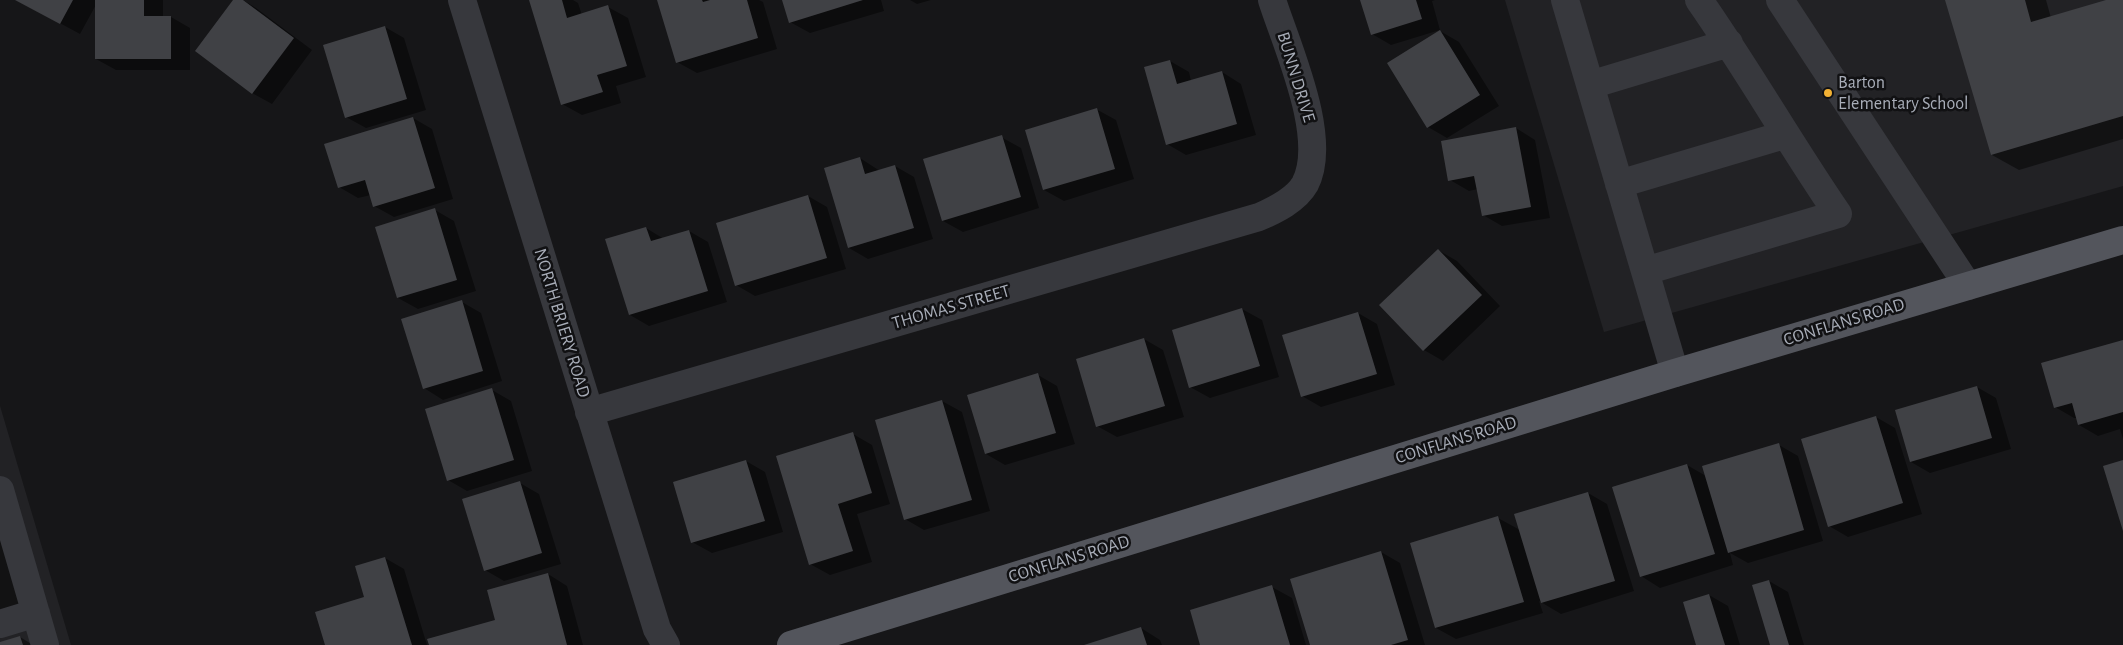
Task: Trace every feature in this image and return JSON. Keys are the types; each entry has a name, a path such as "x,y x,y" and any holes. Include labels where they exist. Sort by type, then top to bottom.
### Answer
{"main road":[{"name":"CONFLANS ROAD","path":"791,645 1676,372 2123,240"}],"street":[{"name":"NORTH BRIERY ROAD","path":"462,0 657,629 666,645"},
{"name":"BUNN DRIVE","path":"1272,0 1309,113 1313,137 1310,172 1305,185"},
{"path":"1565,0 1676,372"},
{"path":"1645,271 1838,214 1784,134 1729,43 1699,0"},
{"path":"1780,0 1968,286"},
{"path":"1590,85 1729,43"},
{"path":"1619,184 1784,134"},
{"name":"THOMAS STREET","path":"589,412 1260,218 1280,207 1305,185"},
{"path":"0,490 45,645"},
{"path":"0,624 36,613"}],"shaded area":[{"name":"Barton Elementary School","path":"1505,0 2123,0 2123,186 1604,332"},
{"path":"0,406 71,645 0,645"}],"building":[{"path":"15,0 73,0 60,24"},
{"path":"95,0 144,0 144,16 171,16 171,59 95,59"},
{"path":"233,0 243,0 294,38 252,94 195,51"},
{"path":"529,0 562,0 567,18 608,5 627,66 597,75 603,92 561,105"},
{"path":"657,0 702,0 703,2 710,0 747,0 758,38 676,63"},
{"path":"782,0 863,0 789,23"},
{"path":"1360,0 1416,0 1422,19 1371,35"},
{"path":"1945,0 2025,0 2031,22 2106,0 2123,0 2123,116 1991,155"},
{"path":"385,26 407,99 345,118 323,45"},
{"path":"1440,30 1480,95 1427,128 1387,63"},
{"path":"1170,60 1177,84 1222,71 1237,124 1166,145 1144,67"},
{"path":"1097,108 1115,169 1043,190 1025,130"},
{"path":"413,117 435,188 373,207 365,180 338,188 324,144"},
{"path":"1516,127 1531,207 1482,216 1474,176 1448,181 1441,141"},
{"path":"1002,135 1021,197 942,221 923,159"},
{"path":"860,157 865,174 895,165 914,228 848,248 824,168"},
{"path":"808,195 827,258 735,286 716,223"},
{"path":"435,208 457,280 397,298 375,227"},
{"path":"646,227 651,241 689,230 708,291 629,315 605,239"},
{"path":"1438,249 1482,295 1423,351 1379,305"},
{"path":"462,300 483,371 423,389 401,319"},
{"path":"1242,308 1260,366 1189,388 1172,330"},
{"path":"1358,312 1377,374 1301,397 1282,335"},
{"path":"1144,338 1165,406 1096,427 1076,359"},
{"path":"2123,340 2123,412 2078,425 2072,403 2054,408 2041,363"},
{"path":"1038,373 1056,433 985,454 967,395"},
{"path":"1977,386 1992,438 1910,462 1895,410"},
{"path":"492,388 514,460 447,481 425,409"},
{"path":"942,400 972,500 904,520 875,420"},
{"path":"1876,416 1903,503 1828,527 1801,439"},
{"path":"853,432 872,493 838,504 853,551 809,565 776,456"},
{"path":"1779,443 1804,530 1728,553 1702,466"},
{"path":"746,460 765,521 691,543 673,482"},
{"path":"2123,460 2123,531 2103,466"},
{"path":"1687,464 1715,554 1640,577 1612,487"},
{"path":"520,481 542,553 484,571 462,499"},
{"path":"1588,492 1615,581 1541,603 1514,514"},
{"path":"1498,516 1524,602 1435,628 1410,543"},
{"path":"1381,551 1408,640 1391,645 1310,645 1290,579"},
{"path":"385,557 412,645 325,645 315,612 364,597 355,566"},
{"path":"548,573 567,645 429,645 427,639 495,620 487,590"},
{"path":"1769,580 1789,645 1770,645 1752,585"},
{"path":"1272,585 1290,645 1200,645 1190,610"},
{"path":"1709,594 1725,645 1696,645 1683,602"},
{"path":"1141,627 1147,645 1084,645"},
{"path":"20,636 23,645 0,645 0,642"}],"place":[{"name":"Barton Elementary School","path":"1828,93"}]}
